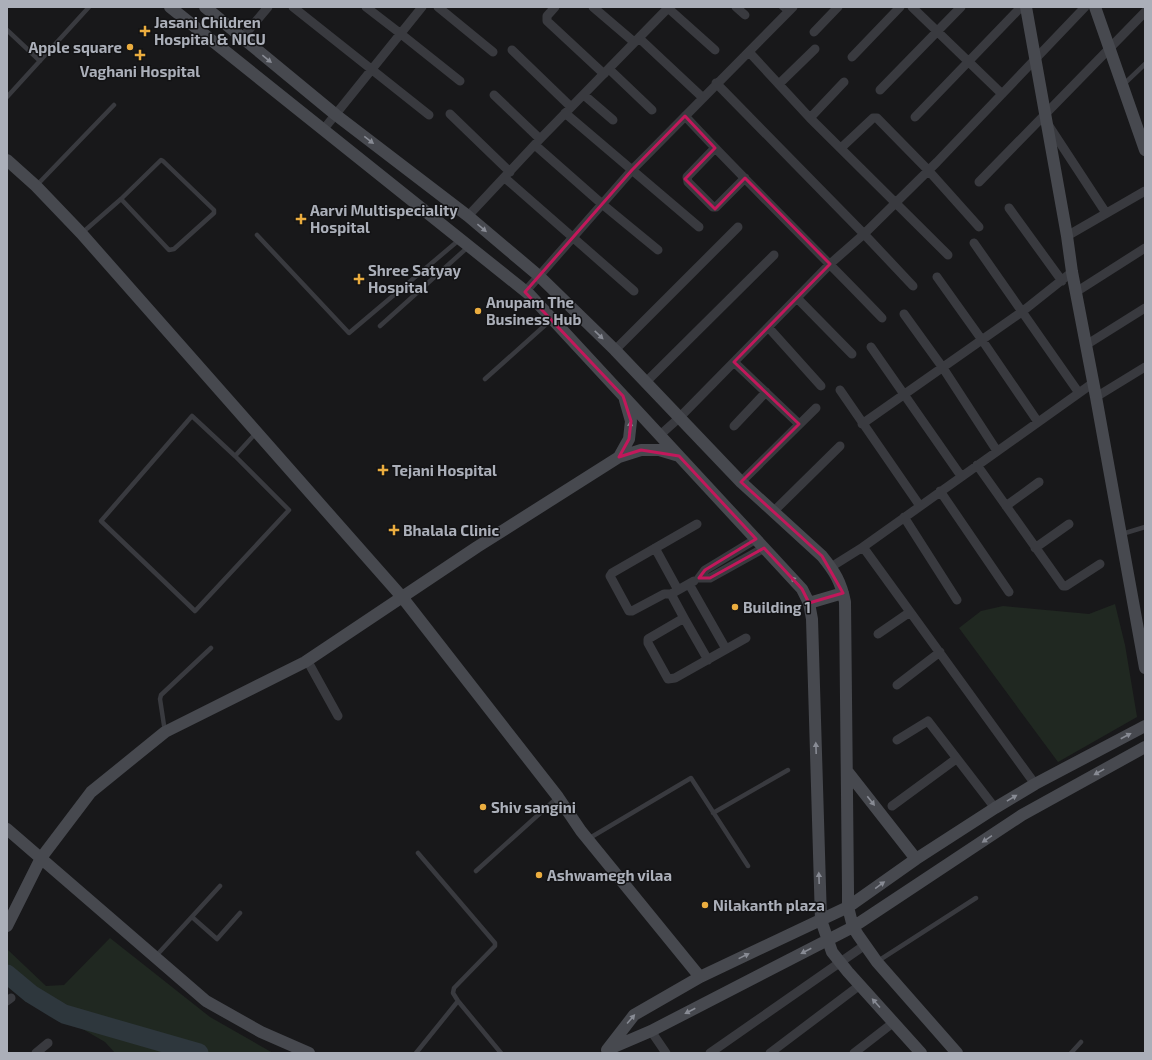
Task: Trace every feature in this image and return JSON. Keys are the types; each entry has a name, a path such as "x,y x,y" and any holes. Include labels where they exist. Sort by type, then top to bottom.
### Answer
{"street":[{"path":"170,7 530,295 802,589 809,603 812,619 821,920 832,952 921,1053"},
{"path":"205,7 336,115 468,216 539,276 616,350 741,482 822,556 831,567 842,586 845,602 848,907 853,927 877,962 957,1053"},
{"path":"242,38 268,7"},
{"path":"293,7 429,115"},
{"path":"366,7 460,82"},
{"path":"324,130 422,7"},
{"path":"438,7 493,52"},
{"path":"555,7 547,16 547,21 652,110"},
{"path":"593,7 637,40 702,97"},
{"path":"736,7 745,15"},
{"path":"814,32 838,7"},
{"path":"852,57 900,7"},
{"path":"912,7 1002,94"},
{"path":"880,90 961,7"},
{"path":"915,117 1021,7"},
{"path":"1026,7 1068,236 1072,272 1145,668"},
{"path":"660,435 679,418 830,264 864,234 928,170 1086,7"},
{"path":"1095,7 1145,150"},
{"path":"468,216 508,175 537,142 669,8 715,50"},
{"path":"525,292 632,170 702,97 749,52 787,9"},
{"path":"979,182 1046,118 1109,48 1145,12"},
{"path":"512,50 568,110 632,170 699,227"},
{"path":"779,84 815,50"},
{"path":"749,52 810,118 948,255"},
{"path":"810,118 844,82"},
{"path":"716,83 913,286"},
{"path":"494,95 537,142 602,204 658,250"},
{"path":"584,95 613,120"},
{"path":"450,114 508,175 572,237 634,291"},
{"path":"685,116 882,318"},
{"path":"841,148 873,118 876,117 928,170 979,227"},
{"path":"1046,118 1106,213"},
{"path":"715,148 687,177 688,182 713,207 716,207 745,178"},
{"path":"7,160 36,186 82,233 402,597 588,839 700,978"},
{"path":"1068,236 1145,191"},
{"path":"1009,208 1062,281"},
{"path":"616,350 738,227"},
{"path":"974,243 1079,393"},
{"path":"1076,292 1145,248"},
{"path":"646,382 774,255"},
{"path":"862,424 1023,311 1072,272"},
{"path":"937,277 1038,422"},
{"path":"797,298 852,354"},
{"path":"1086,345 1145,308"},
{"path":"904,314 943,368 997,451"},
{"path":"768,327 821,386"},
{"path":"871,347 903,395 961,476"},
{"path":"734,362 799,424"},
{"path":"1096,397 1145,367"},
{"path":"831,567 904,518 961,476 1093,384"},
{"path":"840,390 920,506"},
{"path":"734,426 766,392"},
{"path":"619,457 629,438 631,422 623,396"},
{"path":"741,482 816,408"},
{"path":"773,512 840,446"},
{"path":"7,926 41,858 91,792 165,732 308,660 477,547 619,457 641,450 659,450 679,456"},
{"path":"977,465 1063,586 1066,586 1100,564"},
{"path":"1006,506 1038,482"},
{"path":"940,491 1009,592"},
{"path":"904,518 957,600"},
{"path":"697,524 612,572 610,576 628,610 631,612 659,596 675,592 699,578 710,578 760,543"},
{"path":"1035,548 1069,524"},
{"path":"863,546 1035,784"},
{"path":"655,548 675,592 684,618 708,660"},
{"path":"689,584 726,649"},
{"path":"809,603 843,593"},
{"path":"878,634 910,612"},
{"path":"684,618 648,639 648,643 668,679 675,678 746,638"},
{"path":"897,684 940,652"},
{"path":"308,660 338,716"},
{"path":"897,740 928,721 995,808"},
{"path":"605,1051 634,1015 700,978 848,907 916,859 995,808 1035,784 1145,726"},
{"path":"605,1051 652,1031 853,927 1022,815 1145,747"},
{"path":"892,806 956,759"},
{"path":"847,771 916,859"},
{"path":"7,829 206,1001 261,1032 309,1053"},
{"path":"710,1053 865,945"},
{"path":"770,1053 860,985"},
{"path":"854,1053 894,1022"},
{"path":"652,1031 666,1053"},
{"path":"36,1053 48,1042"}],"lane":[{"path":"7,97 89,7"},
{"path":"7,30 40,61"},
{"path":"1122,86 1145,64"},
{"path":"36,186 114,105"},
{"path":"82,233 162,160 214,210 214,213 170,250 121,199"},
{"path":"257,235 349,333 464,242"},
{"path":"380,326 464,242"},
{"path":"485,379 552,319"},
{"path":"192,416 235,456 289,510 195,611 101,521 192,416"},
{"path":"235,456 257,432"},
{"path":"1120,534 1145,527"},
{"path":"165,732 160,699 161,695 211,648"},
{"path":"713,812 788,770"},
{"path":"588,839 691,778 748,866"},
{"path":"476,871 558,798"},
{"path":"418,853 495,943 495,946 454,988 453,993 501,1053"},
{"path":"155,957 220,886"},
{"path":"877,962 976,898"},
{"path":"192,917 217,939 240,913"},
{"path":"416,1053 458,1001"},
{"path":"1071,1053 1081,1042"}],"highlighted area":[{"path":"685,116 715,148 685,179 715,209 745,178 830,264 734,362 799,424 741,482 822,556 843,593 809,603 802,589 764,548 710,578 699,578 705,570 756,539 679,456 641,450 619,457 629,439 631,421 623,396 525,292 632,170"}],"shaded area":[{"path":"1115,604 1125,645 1137,717 1058,762 959,628 981,611 1003,606 1089,614"},
{"path":"110,938 210,1017 273,1053 115,1053 105,1042 62,1017 26,993 7,978 7,949 46,986 64,985"}],"waterway":[{"path":"7,974 31,994 64,1014 199,1053"}],"place":[{"name":"Jasani Children Hospital & NICU","path":"145,31"},
{"name":"Apple square","path":"130,47"},
{"name":"Vaghani Hospital","path":"140,55"},
{"name":"Aarvi Multispeciality Hospital","path":"301,219"},
{"name":"Shree Satyay Hospital","path":"359,279"},
{"name":"Anupam The Business Hub","path":"478,311"},
{"name":"Tejani Hospital","path":"383,470"},
{"name":"Bhalala Clinic","path":"394,530"},
{"name":"Building 1","path":"735,607"},
{"name":"Shiv sangini","path":"483,807"},
{"name":"Ashwamegh vilaa","path":"539,875"},
{"name":"Nilakanth plaza","path":"705,905"}]}
